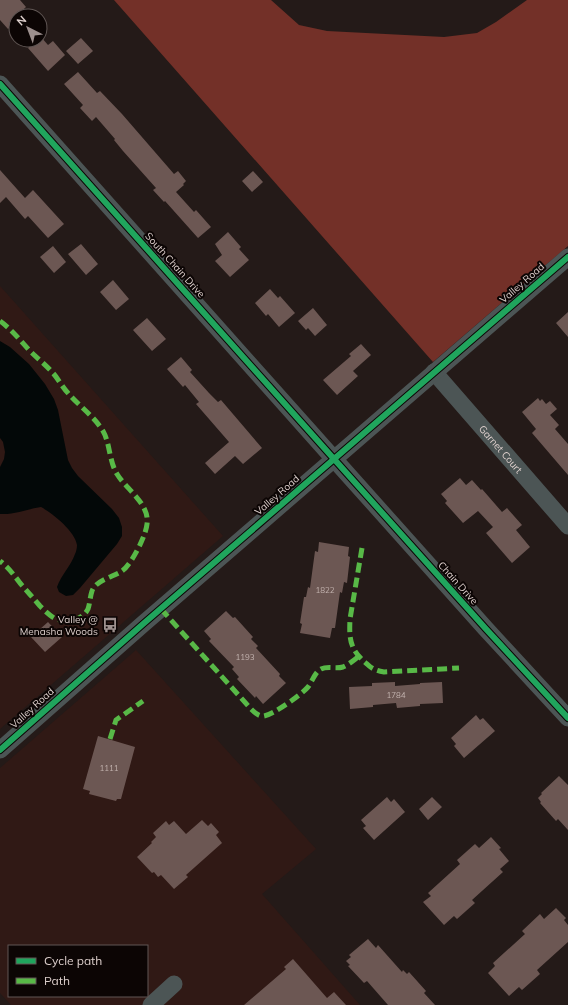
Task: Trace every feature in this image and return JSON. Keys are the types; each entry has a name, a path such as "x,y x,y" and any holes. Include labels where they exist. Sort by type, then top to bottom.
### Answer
{"street":[{"name":"South Chain Drive","path":"0,84 334,460"},
{"name":"Valley Road","path":"0,750 568,257"},
{"name":"Garnet Court","path":"434,372 568,526"},
{"name":"Chain Drive","path":"334,460 568,718"},
{"path":"151,1005 174,984"}],"shaded area":[{"path":"114,0 271,0 299,25 327,31 444,37 477,33 496,22 527,0 568,0 568,246 433,362"},
{"path":"0,286 223,536 0,729"},
{"path":"0,341 10,347 29,364 45,384 54,399 58,410 68,460 72,468 78,476 112,509 119,518 122,527 122,536 117,544 73,595 66,596 59,592 57,587 71,563 77,549 75,540 68,528 41,507 15,513 0,514 0,467 4,459 5,452 3,442 0,438"},
{"path":"136,650 316,849 262,894 360,1005 11,1005 0,993 0,768"}],"building":[{"path":"0,0 20,0 26,7 8,8 8,29 0,20"},
{"path":"81,38 93,51 78,64 66,51"},
{"path":"53,41 65,55 48,71 28,48 48,48 48,45"},
{"path":"78,72 97,93 100,91 122,114 174,174 178,171 186,181 183,184 184,185 176,192 194,212 196,210 211,227 198,238 165,201 164,202 153,190 156,188 123,151 96,117 92,121 80,108 83,105 64,84"},
{"path":"0,170 25,198 33,190 64,224 48,238 28,216 25,219 6,197 0,203"},
{"path":"253,171 263,182 252,192 242,181"},
{"path":"228,232 241,247 239,249 249,260 230,277 215,261 222,255 215,244"},
{"path":"81,244 98,264 86,275 68,254"},
{"path":"53,246 66,262 54,273 40,257"},
{"path":"113,280 129,299 116,310 100,292"},
{"path":"270,289 278,298 280,296 295,313 279,327 268,314 266,316 255,303"},
{"path":"313,308 327,325 315,336 308,328 306,330 298,321"},
{"path":"568,312 568,337 556,323"},
{"path":"147,318 166,339 152,351 133,330"},
{"path":"361,344 371,355 353,371 358,376 337,395 323,380 351,356 349,354"},
{"path":"181,357 192,370 190,372 218,402 221,400 262,448 243,464 235,456 215,474 205,463 229,442 196,404 199,402 185,385 183,387 167,369"},
{"path":"538,398 540,401 542,399 546,404 550,401 557,409 550,415 559,425 555,429 568,444 568,475 532,433 536,429 522,412"},
{"path":"460,478 466,485 472,480 502,512 507,508 522,525 516,530 530,547 512,563 486,533 493,527 478,511 463,523 445,503 447,501 441,494"},
{"path":"319,542 349,547 348,556 350,557 347,583 344,582 342,593 340,592 335,628 332,628 330,638 300,633 304,597 306,597 308,587 310,588 315,551 318,552"},
{"path":"226,611 233,618 235,617 253,637 251,639 258,646 256,648 280,674 279,676 286,683 263,704 256,696 255,698 237,679 239,677 232,669 234,667 209,641 211,639 204,631"},
{"path":"48,622 62,637 45,652 31,637"},
{"path":"395,682 395,686 442,682 443,703 420,704 420,706 397,708 396,703 350,709 349,687 372,686 372,683"},
{"path":"476,715 480,720 483,718 495,731 464,758 454,746 456,744 451,738"},
{"path":"98,736 135,747 121,799 117,799 116,801 89,794 90,791 83,789"},
{"path":"559,776 568,785 568,830 558,819 556,821 540,803 541,802 538,798 542,794 541,793"},
{"path":"387,797 391,802 394,799 405,812 374,840 363,828 366,826 361,820"},
{"path":"432,797 442,807 428,820 419,809"},
{"path":"202,820 208,826 211,823 219,832 216,835 222,843 186,875 188,877 174,889 161,875 158,877 154,872 152,873 137,857 152,843 151,842 156,837 153,833 166,821 169,825 174,821 186,834"},
{"path":"491,837 501,848 499,849 509,861 500,869 503,872 472,900 475,903 457,919 454,916 444,925 423,902 431,896 428,893 460,864 457,860 475,844 479,848"},
{"path":"556,908 566,918 564,920 568,925 568,942 537,970 540,974 522,990 519,987 509,996 488,973 495,966 493,963 525,934 522,931 540,914 544,919"},
{"path":"368,939 376,948 378,945 402,972 403,970 407,974 409,972 426,991 424,993 435,1005 388,1005 367,981 364,983 348,966 350,965 346,961 351,957 349,955"},
{"path":"293,959 327,998 334,992 346,1005 244,1005 286,969 284,967"}],"marked path":[{"path":"0,321 12,331 49,369 72,398 91,416 103,431 114,469 121,480 141,503 147,517 146,529 141,543 130,563 122,571 105,579 94,587 88,609 78,619 64,621 54,618 48,614 8,568 0,561"},
{"path":"362,548 350,619 350,639 354,649 361,659 371,667 384,672 459,668"},
{"path":"161,609 251,709 260,716 268,715 274,712 300,695 308,687 319,670 343,667 358,657"},
{"path":"110,739 116,720 143,701"}],"cycle path":[{"path":"0,84 486,629 568,718"},
{"path":"0,750 143,624 568,257"}],"place":[{"name":"Valley @ Menasha Woods","path":"110,625"}]}
